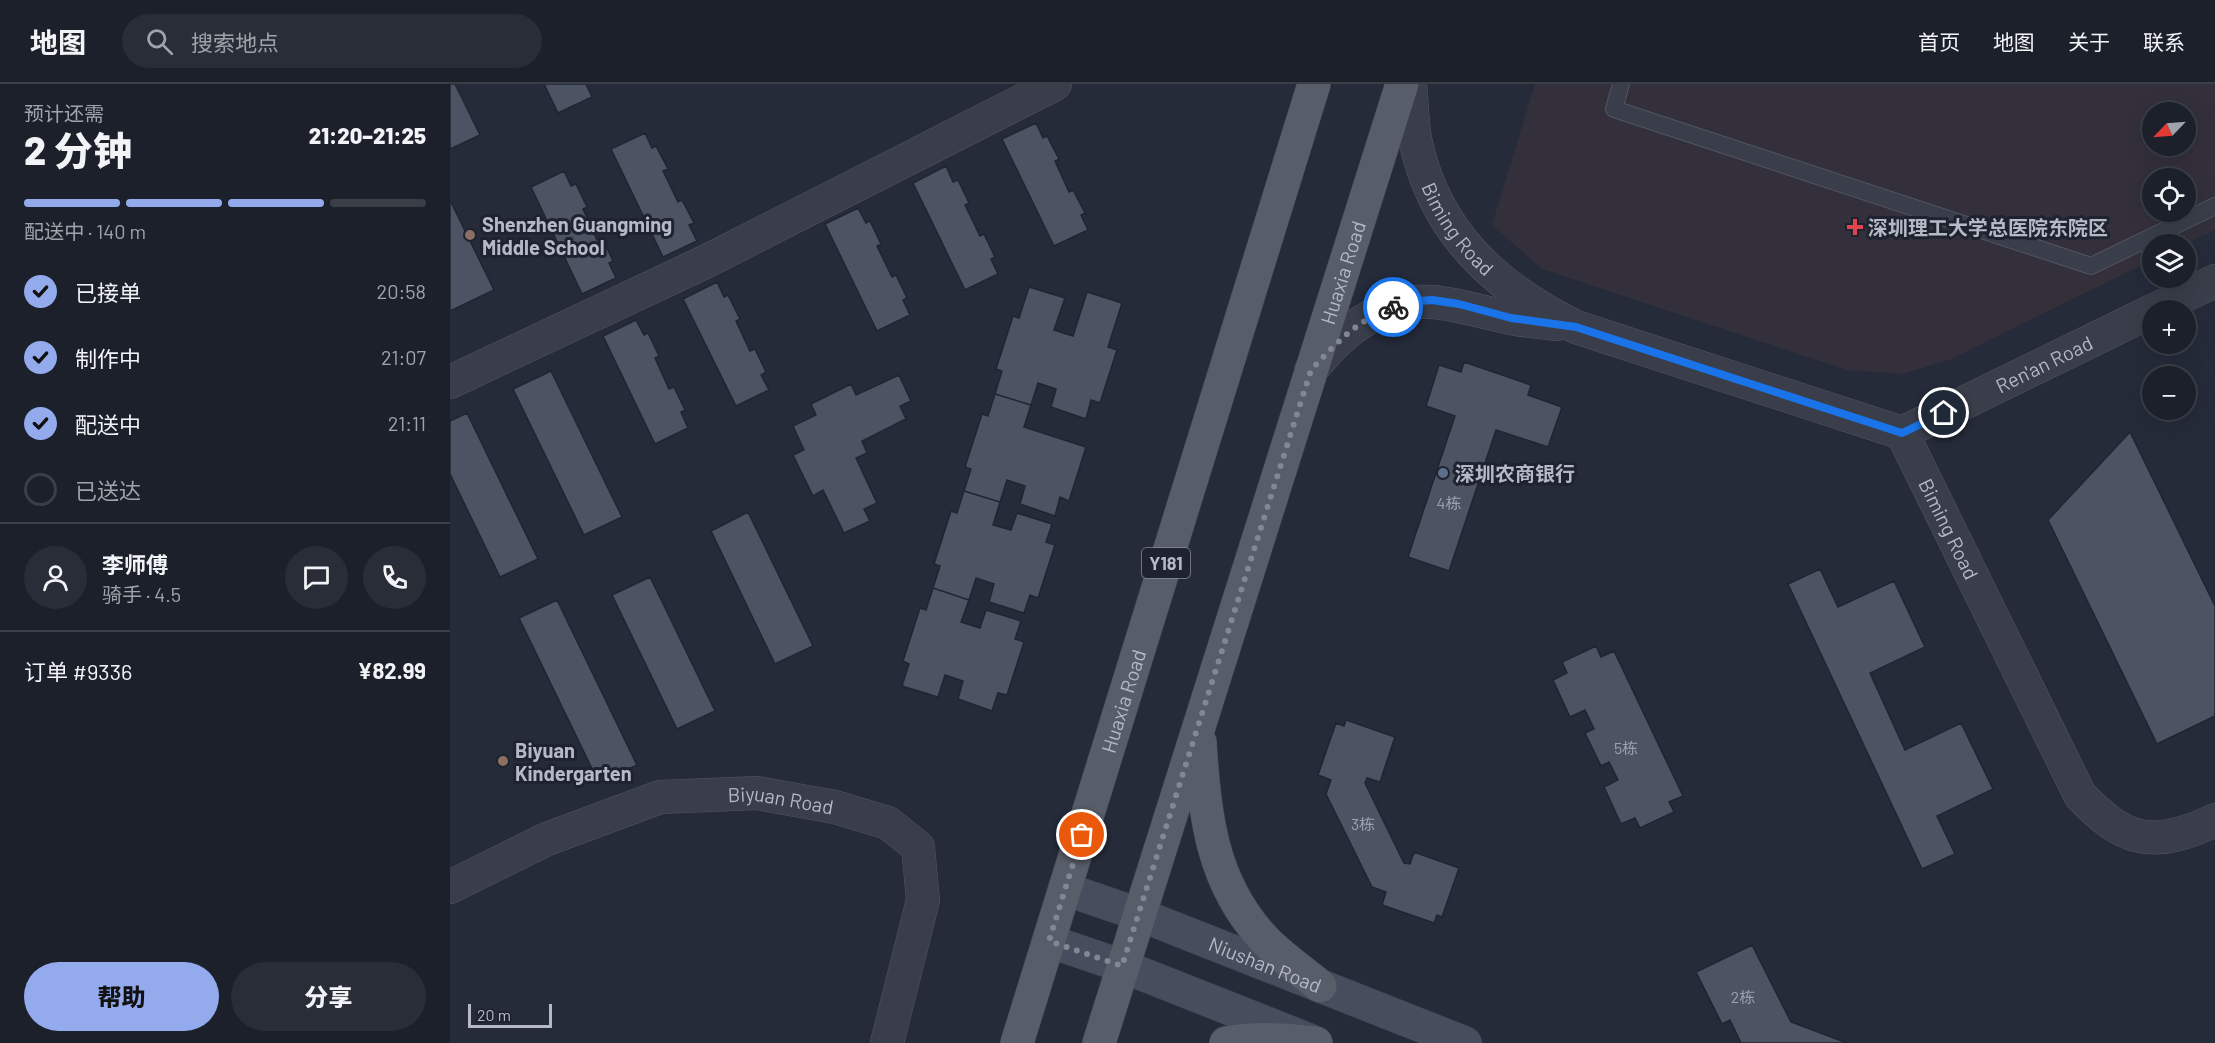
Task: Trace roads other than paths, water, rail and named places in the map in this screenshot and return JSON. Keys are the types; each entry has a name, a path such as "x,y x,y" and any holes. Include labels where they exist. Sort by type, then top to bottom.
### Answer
{"main road":[{"name":"Huaxia Road","path":"1099,1043 1401,84"},
{"name":"Huaxia Road","path":"1017,1043 1310,89"},
{"path":"1198,725 1203,798 1211,842 1222,875 1238,906 1265,940 1320,986"},
{"path":"1226,1043 1275,1039 1317,1043"}],"street":[{"path":"450,382 707,261 1055,84"},
{"name":"Biming Road","path":"1410,84 1415,138 1425,176 1437,206 1458,237 1487,268 1544,312 1576,327 1902,433 2079,795 2108,822 2123,832 2144,838 2167,837 2200,828 2215,820"},
{"name":"Ren'an Road","path":"2176,300 2215,281"},
{"name":"Biming Road","path":"1311,370 1355,326 1378,312 1406,302 1432,300 1459,304 1511,318 1576,327"},
{"name":"Ren'an Road","path":"1902,433 2142,316"},
{"name":"Biyuan Road","path":"450,887 547,839 660,797 757,793 835,807 888,823 918,847 923,900 887,1043"},
{"name":"Niushan Road","path":"1065,889 1138,915 1465,1043"},
{"path":"1049,941 1122,966 1317,1043"}],"lane":[{"path":"1621,84 1614,109 2091,266 2215,206"}],"place":[{"name":"深圳理工大学总医院东院区","path":"1855,227"},
{"name":"Shenzhen Guangming Middle School","path":"470,235"},
{"name":"深圳农商银行","path":"1443,473"},
{"name":"Biyuan Kindergarten","path":"503,761"}]}
